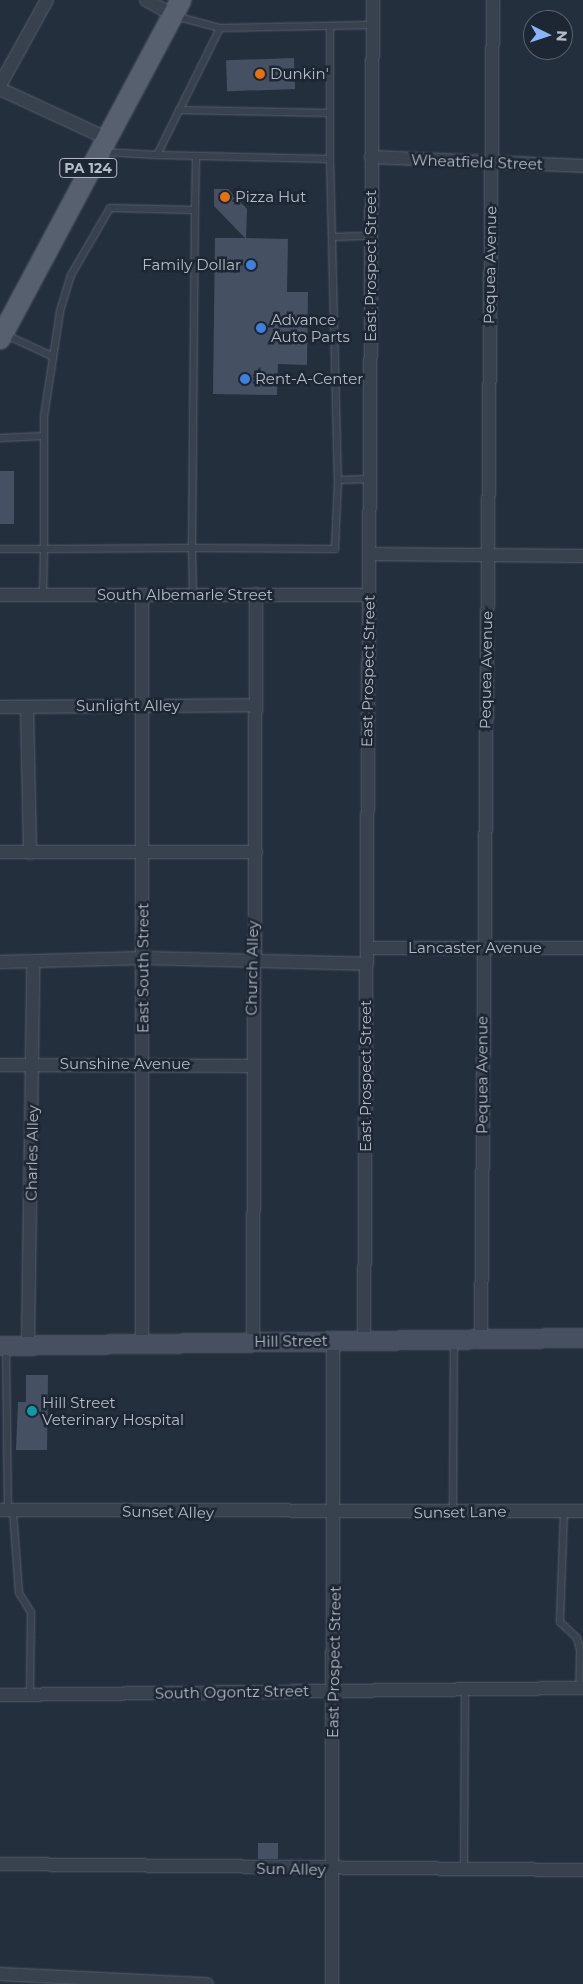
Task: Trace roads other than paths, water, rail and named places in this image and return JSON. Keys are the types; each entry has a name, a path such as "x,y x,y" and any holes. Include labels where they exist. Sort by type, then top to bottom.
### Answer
{"main road":[{"name":"PA 124","path":"3,328 100,144 177,7"},
{"name":"Hill Street","path":"3,1346 142,1342 333,1340 364,1342 583,1338"}],"street":[{"path":"47,0 0,87 100,144"},
{"path":"146,0 177,7"},
{"name":"East Prospect Street","path":"364,1342 373,0"},
{"name":"Pequea Avenue","path":"481,1340 482,949 493,0"},
{"name":"Wheatfield Street","path":"371,157 492,164 583,166"},
{"path":"370,554 487,558 583,556"},
{"name":"Church Alley","path":"253,1341 251,1066 256,852 256,594"},
{"name":"South Albemarle Street","path":"0,595 369,595"},
{"name":"East South Street","path":"142,595 144,705 142,1342"},
{"name":"Sunlight Alley","path":"0,707 255,705"},
{"path":"27,707 30,853"},
{"path":"0,852 256,852"},
{"name":"Lancaster Avenue","path":"367,948 583,948"},
{"path":"0,962 34,963 144,958 367,964"},
{"name":"Charles Alley","path":"28,1344 34,1064 34,963"},
{"name":"Sunshine Avenue","path":"0,1065 143,1064 251,1066"},
{"name":"East Prospect Street","path":"332,1984 336,1514 333,1340"},
{"name":"Sunset Alley","path":"7,1510 336,1514"},
{"name":"Sunset Lane","path":"336,1514 583,1510"},
{"name":"South Ogontz Street","path":"0,1695 581,1688"},
{"name":"Sun Alley","path":"0,1864 334,1870 583,1870"},
{"path":"0,1974 207,1984"}],"lane":[{"path":"177,7 220,28 372,25"},
{"path":"0,549 335,549 338,480 330,159 330,26"},
{"path":"157,155 220,28"},
{"path":"179,110 330,113"},
{"path":"100,144 157,155 330,159"},
{"path":"193,595 196,156"},
{"path":"43,595 44,436 52,356 71,275 110,208 195,210"},
{"path":"332,237 370,236"},
{"path":"3,328 52,356"},
{"path":"0,438 44,436"},
{"path":"338,480 370,479"},
{"path":"453,1512 454,1341"},
{"path":"3,1346 7,1510 19,1593 31,1612 30,1694"},
{"path":"564,1511 560,1622 577,1638 580,1650 581,1688"},
{"path":"464,1870 465,1690"}],"place":[{"name":"Dunkin'","path":"260,74"},
{"name":"Pizza Hut","path":"225,197"},
{"name":"Family Dollar","path":"251,265"},
{"name":"Advance Auto Parts","path":"261,328"},
{"name":"Rent-A-Center","path":"245,379"},
{"name":"Hill Street Veterinary Hospital","path":"32,1411"}]}
